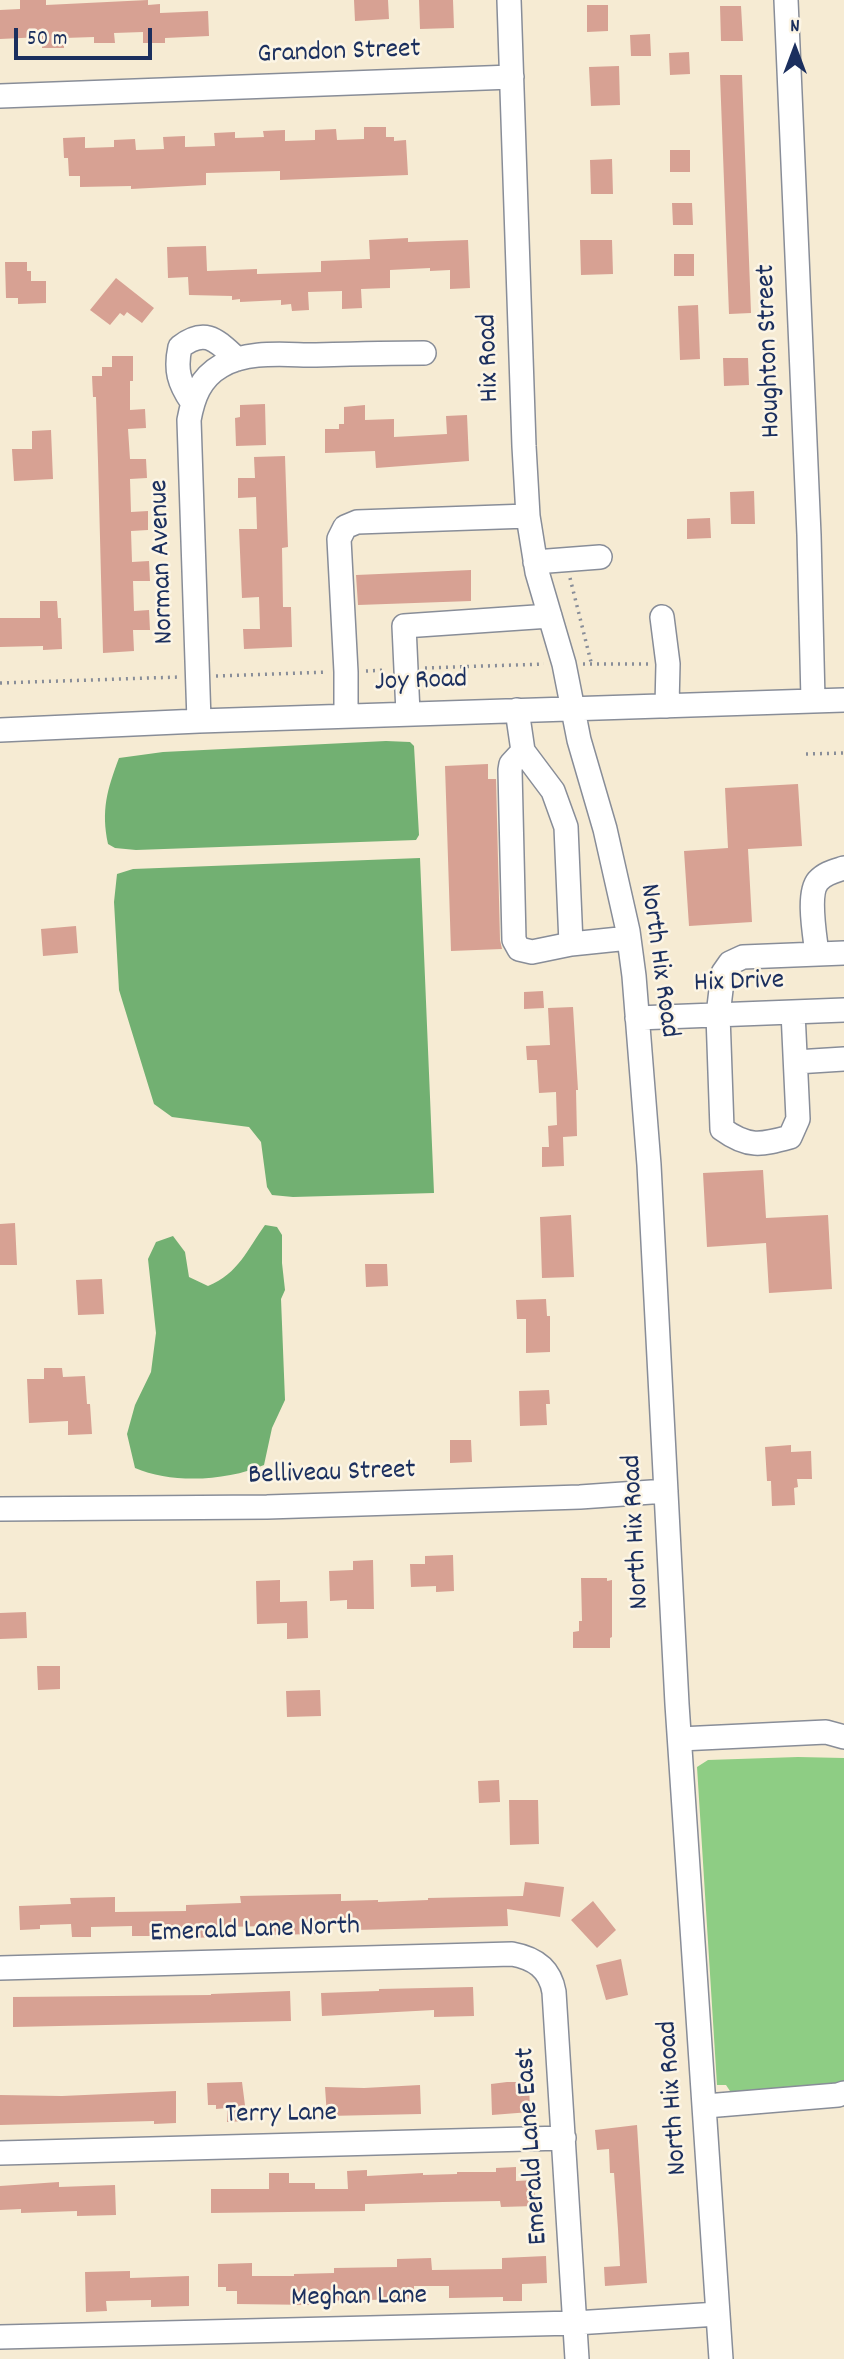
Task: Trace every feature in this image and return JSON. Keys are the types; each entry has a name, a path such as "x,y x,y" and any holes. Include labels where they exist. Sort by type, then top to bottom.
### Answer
{"street":[{"name":"Hix Road","path":"509,0 528,516 535,562 564,664 572,708"},
{"name":"Houghton Street","path":"786,0 808,507 813,700"},
{"name":"Grandon Street","path":"0,96 512,77"},
{"name":"Norman Avenue","path":"199,721 189,420 192,402 181,386 177,374 180,347 189,340 211,338 237,359"},
{"path":"192,402 203,382 214,371 237,359 256,356 424,353"},
{"path":"346,715 339,539 345,527 357,522 528,516"},
{"path":"535,562 600,557"},
{"path":"408,713 404,626 550,616"},
{"path":"662,617 668,664 667,706"},
{"name":"Joy Road","path":"0,730 346,715 844,700"},
{"name":"North Hix Road","path":"572,708 605,828 629,938 637,1018 649,1175 680,1740 721,2359"},
{"path":"517,710 523,751 553,791 566,827 571,944"},
{"path":"523,751 511,764 510,770 514,940 519,949 532,952 571,944 629,938"},
{"path":"817,954 812,892 823,877 844,868"},
{"path":"793,1012 799,1119 790,1137 762,1145 738,1140 722,1129 718,1015 723,973 730,963 743,957 844,953"},
{"name":"Hix Drive","path":"637,1018 844,1010"},
{"path":"796,1062 844,1059"},
{"name":"Belliveau Street","path":"0,1509 267,1507 580,1497 666,1491"},
{"path":"680,1740 826,1732 844,1737"},
{"name":"Emerald Lane North","path":"0,1968 512,1954"},
{"name":"Emerald Lane East","path":"512,1954 537,1962 553,1984 577,2359"},
{"path":"706,2106 844,2093"},
{"name":"Terry Lane","path":"0,2153 564,2138"},
{"name":"Meghan Lane","path":"0,2337 575,2323 718,2314"}],"path":[{"path":"569,570 591,663"},
{"path":"220,676 544,664"},
{"path":"583,664 652,664"},
{"path":"0,683 176,677"},
{"path":"806,754 844,753"}],"green space":[{"path":"410,742 414,746 419,835 416,840 136,850 115,848 108,844 106,800 119,758 163,752"},
{"path":"420,858 434,1193 293,1197 272,1195 267,1187 261,1142 249,1127 172,1117 154,1104 119,990 114,902 117,874 133,869"},
{"path":"265,1225 277,1227 282,1235 285,1290 281,1299 285,1400 272,1428 264,1465 233,1474 200,1478 166,1477 135,1468 127,1434 135,1405 151,1372 156,1333 148,1259 156,1242 173,1236 185,1252 189,1277 208,1286 235,1268"},
{"path":"844,1758 844,2081 827,2089 734,2097 726,2085 717,2085 697,1767 708,1760"}],"building":[{"path":"20,0 46,0 46,5 148,0 148,5 160,4 160,13 208,11 209,36 165,38 165,43 143,43 143,32 114,33 115,43 94,43 94,37 64,38 64,48 42,48 42,37 0,39 0,10 20,9"},
{"path":"354,0 388,0 389,19 355,21"},
{"path":"419,0 453,0 454,28 420,29"},
{"path":"587,5 608,5 608,31 587,32"},
{"path":"720,6 741,6 743,41 721,41"},
{"path":"650,34 651,56 631,56 630,35"},
{"path":"689,52 690,74 670,75 669,53"},
{"path":"619,66 620,105 591,106 589,67"},
{"path":"720,75 742,75 751,313 729,314"},
{"path":"364,127 386,127 386,137 394,137 394,141 406,140 408,175 280,180 280,171 206,173 206,185 131,189 131,186 80,187 80,176 69,176 68,158 64,158 63,138 85,137 85,148 114,147 114,140 135,139 136,150 164,149 163,137 185,136 185,147 215,146 214,133 235,132 235,138 264,137 263,131 285,130 285,141 315,140 315,130 336,129 337,140 364,139"},
{"path":"670,150 690,150 690,172 670,172"},
{"path":"612,159 613,194 591,194 590,160"},
{"path":"672,203 692,203 693,225 673,225"},
{"path":"408,238 408,242 468,240 470,288 450,289 450,270 390,270 390,288 361,289 362,308 342,309 342,291 308,292 309,310 292,311 291,304 281,305 281,300 240,302 240,299 232,300 232,296 189,295 188,277 168,278 167,247 206,246 207,271 257,269 257,274 321,272 321,261 370,259 369,240"},
{"path":"580,240 612,240 613,274 581,275"},
{"path":"674,254 694,254 694,276 674,276"},
{"path":"5,262 27,262 31,281 46,281 46,303 18,304 18,298 6,298"},
{"path":"116,278 154,308 142,323 127,312 124,316 120,313 110,325 90,310"},
{"path":"698,305 700,359 680,360 678,306"},
{"path":"112,356 133,356 130,410 145,409 146,428 128,429 130,459 146,459 147,478 130,479 131,512 148,511 148,530 131,531 132,562 149,561 150,581 133,581 134,611 149,610 150,630 133,630 134,651 103,653 96,397 93,397 92,376 102,376 102,367 112,367"},
{"path":"723,358 748,358 749,385 724,386"},
{"path":"265,404 266,445 236,446 235,418 240,417 240,405"},
{"path":"365,405 365,420 394,419 394,437 447,434 446,416 467,415 469,461 376,468 375,451 325,453 325,429 339,429 339,424 344,424 344,407"},
{"path":"51,430 53,479 14,481 12,449 32,449 32,431"},
{"path":"285,456 288,547 282,548 283,607 291,607 292,647 244,649 243,629 260,629 259,597 242,598 239,529 257,529 256,497 238,498 238,478 255,478 254,457"},
{"path":"754,491 755,524 731,524 730,492"},
{"path":"710,518 711,538 687,539 687,519"},
{"path":"471,570 471,601 358,605 356,575"},
{"path":"40,601 57,601 58,618 61,618 62,649 43,650 43,646 0,647 0,618 40,618"},
{"path":"488,764 488,779 496,779 502,949 451,951 445,766"},
{"path":"798,784 802,846 748,849 752,922 689,926 684,851 728,848 725,788"},
{"path":"76,926 78,953 43,956 41,929"},
{"path":"543,991 544,1008 524,1009 524,992"},
{"path":"573,1007 578,1090 577,1136 563,1137 564,1166 542,1167 542,1147 549,1147 548,1126 557,1125 556,1092 539,1093 537,1060 527,1060 526,1046 550,1045 548,1008"},
{"path":"763,1170 766,1218 828,1215 832,1289 769,1293 766,1243 707,1247 703,1173"},
{"path":"571,1215 574,1277 542,1278 540,1217"},
{"path":"15,1223 17,1265 0,1265 0,1224"},
{"path":"365,1264 387,1264 388,1286 366,1287"},
{"path":"102,1279 104,1314 78,1315 76,1280"},
{"path":"546,1299 547,1316 550,1316 550,1352 526,1353 526,1319 517,1319 516,1300"},
{"path":"44,1368 62,1368 63,1377 85,1376 92,1434 68,1435 68,1421 29,1423 27,1379 44,1379"},
{"path":"549,1390 550,1404 546,1404 547,1425 520,1426 519,1391"},
{"path":"450,1440 471,1440 472,1462 450,1463"},
{"path":"791,1445 791,1452 811,1451 812,1479 797,1479 798,1487 794,1488 795,1505 772,1506 765,1447"},
{"path":"453,1555 454,1591 436,1592 436,1586 411,1587 410,1564 425,1564 425,1556"},
{"path":"373,1560 374,1609 347,1609 347,1600 330,1601 329,1571 353,1570 353,1561"},
{"path":"581,1578 612,1580 610,1648 573,1648 573,1632 579,1631 579,1621 582,1621"},
{"path":"280,1580 280,1602 307,1601 308,1638 287,1639 287,1623 257,1624 256,1581"},
{"path":"26,1612 27,1638 0,1639 0,1613"},
{"path":"37,1666 60,1666 60,1689 38,1690"},
{"path":"320,1690 321,1716 287,1717 286,1691"},
{"path":"499,1780 500,1802 479,1803 478,1781"},
{"path":"509,1800 538,1800 539,1844 510,1845"},
{"path":"525,1882 564,1887 560,1917 507,1909 508,1926 356,1930 356,1923 317,1924 317,1934 266,1935 266,1926 225,1927 225,1937 187,1938 187,1931 152,1931 152,1936 132,1936 132,1926 91,1927 91,1937 72,1937 71,1924 40,1925 40,1929 20,1930 19,1906 71,1904 70,1898 115,1897 115,1912 186,1911 186,1905 241,1903 240,1896 341,1894 341,1901 378,1902 523,1896"},
{"path":"593,1901 616,1930 597,1948 571,1920"},
{"path":"621,1959 628,1995 606,2000 596,1965"},
{"path":"473,1987 474,2016 434,2017 434,2010 322,2016 321,1993"},
{"path":"290,1991 291,2021 13,2027 13,1997 211,1995"},
{"path":"242,2082 247,2121 227,2122 227,2108 216,2109 216,2105 208,2105 207,2083"},
{"path":"529,2082 530,2112 492,2115 491,2084"},
{"path":"420,2085 421,2114 327,2116 325,2087"},
{"path":"176,2091 176,2123 154,2124 154,2121 0,2125 0,2095 62,2096"},
{"path":"637,2125 647,2283 605,2286 604,2267 620,2266 618,2229 614,2173 610,2173 609,2149 597,2150 595,2130"},
{"path":"516,2167 516,2181 534,2180 535,2206 501,2207 500,2201 443,2202 365,2204 365,2211 211,2213 211,2189 269,2189 269,2173 289,2173 289,2183 315,2183 315,2189 348,2189 347,2171 367,2170 367,2176 423,2175 496,2172 496,2168"},
{"path":"59,2182 59,2187 115,2185 116,2215 77,2216 77,2211 21,2213 21,2209 0,2210 0,2186"},
{"path":"546,2256 547,2283 522,2284 522,2301 503,2301 503,2297 449,2298 449,2286 414,2286 414,2299 317,2301 317,2305 237,2304 237,2291 226,2291 226,2287 218,2287 218,2264 252,2263 252,2276 294,2276 334,2273 334,2268 397,2267 397,2259 431,2258 432,2270 502,2269 502,2258"},
{"path":"130,2271 130,2278 189,2276 189,2306 151,2307 151,2300 106,2301 107,2311 86,2312 85,2272"}]}
